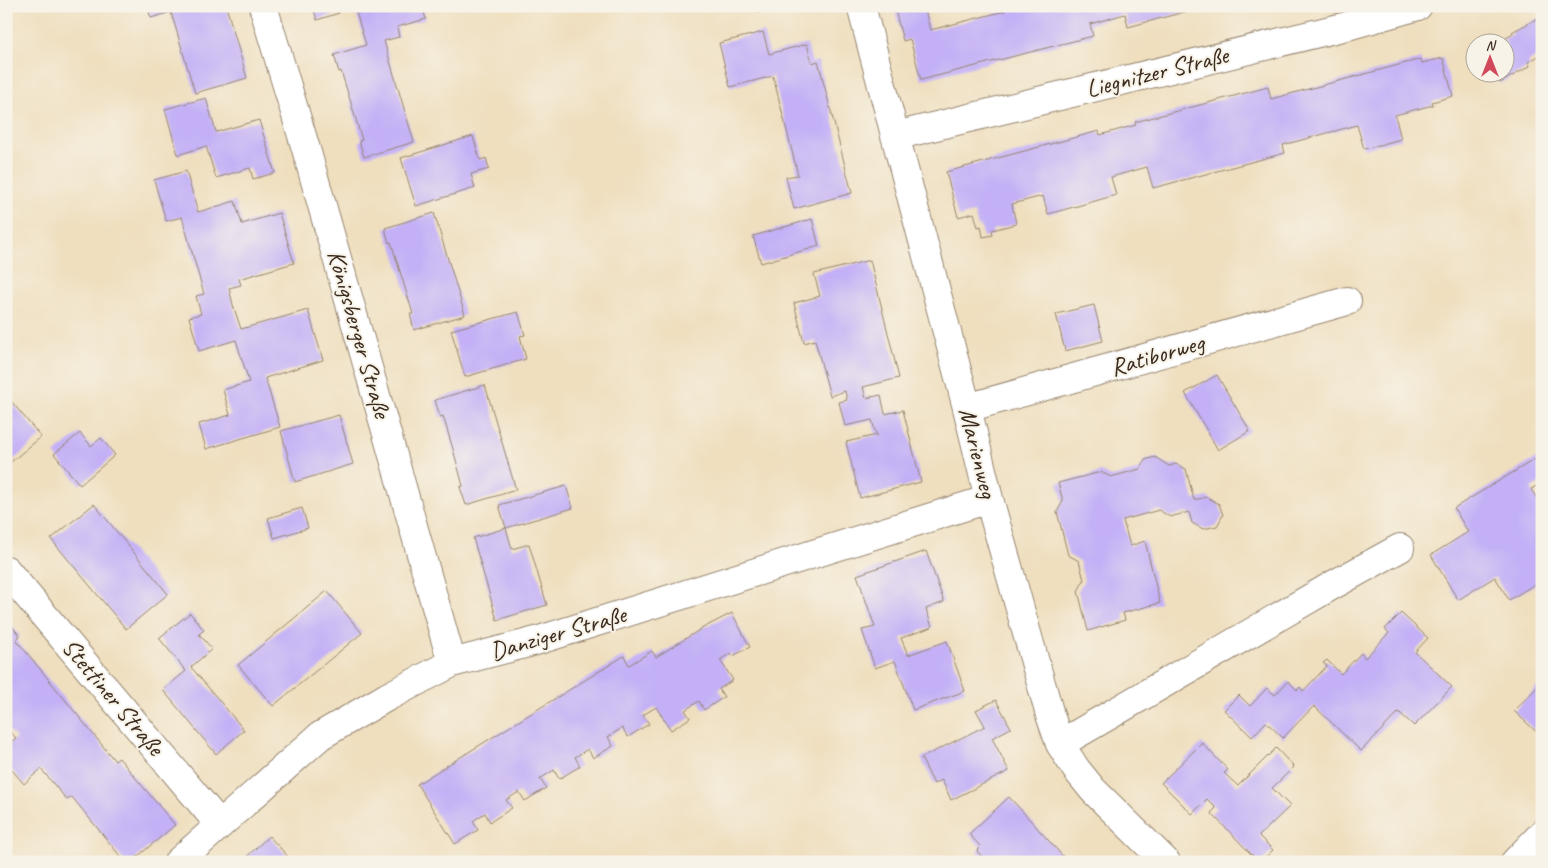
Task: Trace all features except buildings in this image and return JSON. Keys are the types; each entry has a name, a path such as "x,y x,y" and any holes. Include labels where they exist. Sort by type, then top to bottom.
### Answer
{"street":[{"name":"Königsberger Straße","path":"263,6 309,159 452,663"},
{"name":"Marienweg","path":"861,6 967,408 989,499 1050,715 1060,744 1076,769 1093,790 1166,862"},
{"name":"Liegnitzer Straße","path":"895,136 1338,28 1418,6"},
{"name":"Ratiborweg","path":"967,408 1347,301"},
{"name":"Danziger Straße","path":"178,862 320,736 387,697 452,663 536,641 989,499"},
{"path":"1060,744 1400,548"},
{"name":"Stettiner Straße","path":"6,570 220,825"},
{"path":"1514,862 1542,834"}]}
